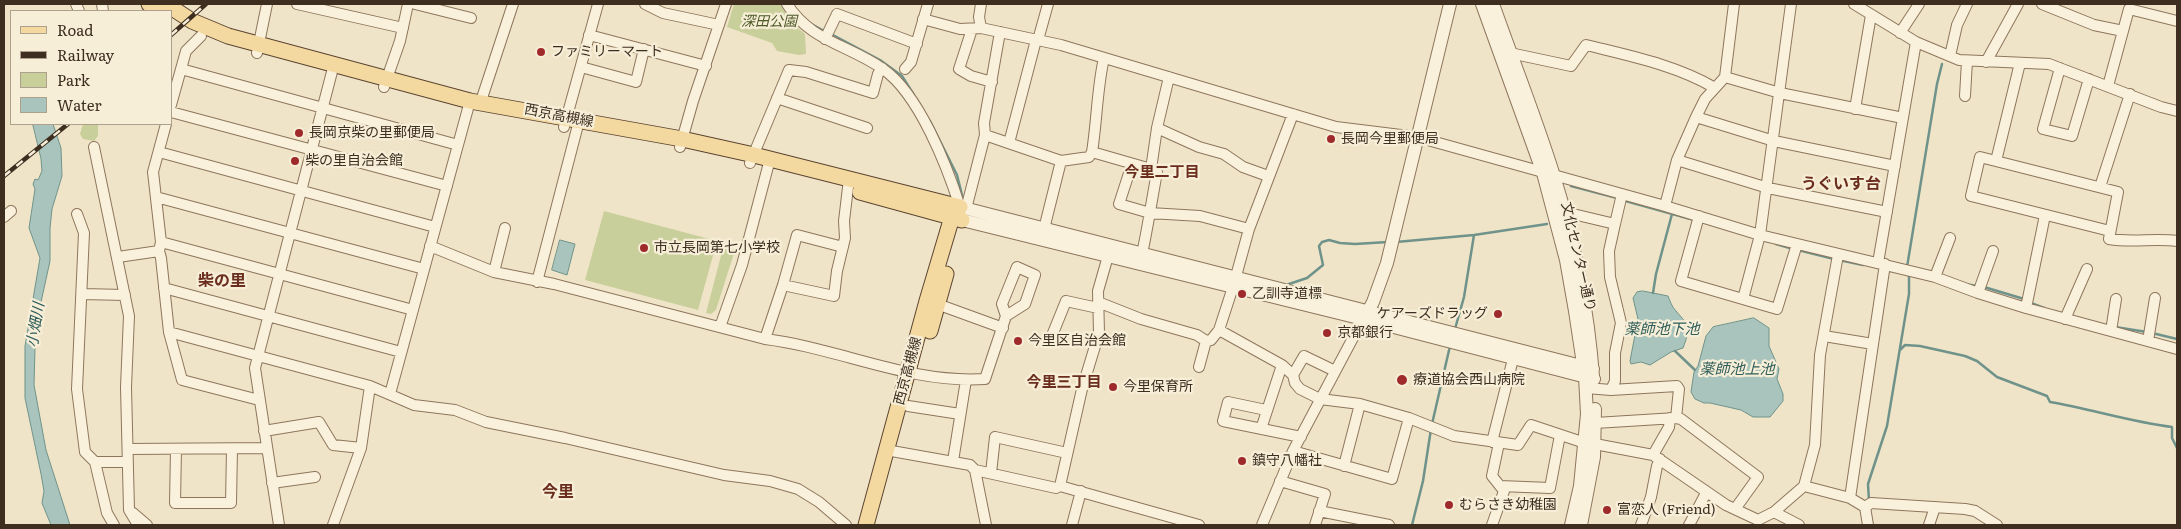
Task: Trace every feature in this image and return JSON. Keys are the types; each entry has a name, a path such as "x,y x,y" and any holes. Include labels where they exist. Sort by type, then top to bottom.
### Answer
{"main road":[{"name":"西京高槻線","path":"172,13 257,49"},
{"name":"西京高槻線","path":"172,21 201,36 473,104 681,143 769,163 960,213"},
{"name":"西京高槻線","path":"875,525 890,450 908,406 912,374 937,304 960,213"},
{"name":"西京高槻線","path":"866,525 960,213"}],"street":[{"path":"257,49 267,4"},
{"path":"297,4 403,28"},
{"path":"385,82 403,28 408,4"},
{"path":"415,4 471,18"},
{"path":"390,394 458,145 513,4"},
{"path":"537,282 572,124 581,67 598,4"},
{"path":"645,4 663,13 719,25"},
{"path":"681,143 726,4"},
{"path":"787,4 794,16 809,30 882,68 896,79 926,126 951,178 960,213"},
{"path":"905,69 911,62 928,4"},
{"path":"981,4 976,28 959,69 971,76 992,82"},
{"path":"1009,143 1048,4"},
{"path":"1262,525 1300,437 1366,315 1387,263 1450,4"},
{"name":"文化センター通り","path":"1482,4 1564,215 1586,311 1590,483 1582,525"},
{"name":"文化センター通り","path":"1492,4 1549,174 1589,378 1595,423 1571,525"},
{"path":"1665,206 1677,160 1696,117 1705,99 1725,78 1734,4"},
{"path":"1744,299 1759,238 1768,188 1791,4"},
{"path":"1854,4 1868,9 1900,33 1916,42 1950,56 1967,61 2049,64 2177,111"},
{"path":"1900,33 1919,4"},
{"path":"1950,56 1957,25 1968,4"},
{"path":"1986,62 2018,4"},
{"path":"2042,4 2094,24 2124,31"},
{"path":"1855,109 1868,9"},
{"path":"2108,86 2129,10 2177,21"},
{"path":"825,39 838,14 916,44"},
{"path":"923,19 960,29 976,28 1037,40 1350,130 1417,137 1549,174 1621,198 1665,206 1698,219 1759,238 1837,259 1908,270 1935,277 2026,308 2177,348"},
{"path":"960,213 985,135 984,122 1000,32"},
{"path":"589,34 706,66"},
{"path":"172,101 186,51 201,36"},
{"path":"1850,498 1873,344 1883,266 1887,212 1916,42"},
{"path":"1510,53 1571,66 1586,45 1642,59 1697,77 1715,88"},
{"path":"581,67 636,82 644,49"},
{"path":"985,135 1061,161 1089,157 1092,152 1098,110 1099,76 1104,58"},
{"path":"1965,96 1967,61"},
{"path":"1996,161 2020,63"},
{"path":"278,525 255,368 333,68"},
{"path":"752,159 789,70 806,72 873,93 878,74 882,68"},
{"path":"2060,68 2043,129 2072,136 2089,79"},
{"path":"181,69 458,145"},
{"path":"1151,169 1157,128 1169,78"},
{"path":"1725,78 1780,93 1903,118"},
{"path":"2100,188 2130,94"},
{"path":"777,98 866,128"},
{"path":"172,112 447,186"},
{"path":"1206,341 1211,340 1219,330 1235,282 1249,229 1293,114"},
{"path":"1696,117 1774,141 1895,166"},
{"path":"166,125 154,172 169,332 182,380 259,400"},
{"path":"1157,128 1199,147 1224,154 1243,167 1268,176"},
{"path":"94,148 125,295 129,330 126,388 129,510 138,525"},
{"path":"158,152 435,227"},
{"path":"1092,152 1157,172 1142,254"},
{"path":"2110,232 1970,196 1980,157 2118,192 2109,239 2128,242 2159,239 2177,241"},
{"path":"1677,160 1768,188 1887,212"},
{"path":"1044,229 1061,161"},
{"path":"720,327 742,265 769,163"},
{"path":"1132,164 1119,204 1150,213 1200,216 1249,229"},
{"path":"783,286 834,296 837,271 845,238 844,222 848,184"},
{"path":"156,197 424,269"},
{"path":"1612,390 1615,381 1616,353 1621,323 1610,277 1609,251 1621,198"},
{"path":"960,213 1044,229 1142,254 1235,282"},
{"path":"960,213 1108,256 1235,282 1514,354 1589,378 1612,390 1677,386 1679,389 1673,418 1656,457 1657,466 1651,497 1641,525"},
{"path":"77,214 84,233 77,389 85,452 95,462 107,513 114,525"},
{"path":"1564,215 1573,214 1615,224"},
{"path":"2026,308 2045,215"},
{"path":"1698,219 1680,281 1777,309 1796,248"},
{"path":"494,272 505,228"},
{"path":"765,339 783,286 797,235 843,247"},
{"path":"1935,277 1950,238"},
{"path":"118,257 160,246 278,274 413,310"},
{"path":"430,246 494,272 554,284 765,339 792,342 912,374 966,380 985,379 1003,328 1006,316 1002,304 1016,267 1035,275 1025,304 1006,316"},
{"path":"1978,293 1992,252"},
{"path":"1060,486 1082,390 1099,333 1098,291 1108,256"},
{"path":"1219,330 1282,365 1293,375 1295,383 1300,389 1320,399 1360,404 1409,418 1454,436 1518,445 1531,425 1560,435 1656,457 1706,493 1735,509 1751,521 1758,520 1774,512 1804,486 1815,445 1820,355 1837,259"},
{"path":"2066,319 2087,268"},
{"path":"164,288 402,352"},
{"path":"82,294 125,295"},
{"path":"2148,341 2155,298"},
{"path":"2110,331 2116,299"},
{"path":"1051,338 1066,301 1098,305 1197,335 1206,341"},
{"path":"937,304 1003,328"},
{"path":"169,332 370,386 414,404 455,410 486,422 565,438 724,475 770,481 798,489 819,502 846,525"},
{"path":"1824,336 1873,344"},
{"path":"1199,367 1206,341"},
{"path":"1492,525 1504,491 1492,476 1496,442 1514,354"},
{"path":"1293,375 1304,356 1335,370"},
{"path":"1261,429 1282,365"},
{"path":"952,462 966,380"},
{"path":"333,525 361,448 370,386"},
{"path":"1266,410 1228,402 1223,421 1300,437"},
{"path":"1344,466 1360,404"},
{"path":"908,406 960,414"},
{"path":"1293,452 1392,479 1409,418"},
{"path":"1595,423 1681,419 1758,477 1735,509"},
{"path":"264,432 319,422 333,445 361,448"},
{"path":"1500,486 1550,488 1560,435"},
{"path":"991,473 995,437 1067,453"},
{"path":"176,449 176,503 231,503 232,448"},
{"path":"128,449 266,448"},
{"path":"890,450 970,465 975,470 986,525"},
{"path":"95,462 127,462"},
{"path":"975,470 1056,488 1060,486 1199,525"},
{"path":"272,483 315,477"},
{"path":"1280,481 1324,494 1315,525"},
{"path":"1804,486 1850,498 1865,507 1868,525"},
{"path":"1072,525 1080,491"},
{"path":"1689,525 1706,493"},
{"path":"1865,507 1871,503 1935,506 1975,511 1997,525"},
{"path":"1929,525 1935,506"},
{"path":"129,510 142,518 147,525"},
{"path":"1320,511 1388,525"},
{"path":"1774,512 1799,525"}],"green space":[{"name":"深田公園","path":"734,4 780,4 793,24 805,34 806,54 799,55 777,51 772,43 727,27"},
{"path":"83,125 98,125 98,136 94,141 83,139 80,134"},
{"path":"604,211 717,241 698,310 585,280"},
{"path":"723,248 735,250 716,310 711,314 706,313"}],"water":[{"path":"33,125 53,125 61,148 62,176 52,209 50,261 34,334 34,385 46,450 70,525 51,525 42,503 44,491 25,398 25,346 40,258 29,228 35,189 33,184 35,179 38,180 42,171"},
{"path":"560,240 575,244 567,275 552,270"},
{"name":"薬師池下池","path":"1643,291 1668,296 1673,308 1684,320 1688,331 1683,348 1671,352 1650,365 1641,362 1631,364 1630,361 1638,319 1633,298 1637,292"},
{"name":"薬師池上池","path":"1754,318 1769,328 1769,346 1779,369 1777,379 1783,394 1783,401 1770,417 1753,417 1741,410 1704,403 1695,399 1691,392 1694,372 1698,366 1706,336 1713,327"}],"waterway":[{"path":"813,25 826,32"},
{"path":"831,34 880,60 902,76 914,95"},
{"path":"1907,267 1937,84 1942,64"},
{"path":"930,121 957,175 963,199"},
{"path":"1571,186 1617,198"},
{"path":"1622,200 1694,220"},
{"path":"1653,293 1656,274 1672,214"},
{"path":"1396,242 1474,235 1547,224"},
{"path":"1455,329 1464,297 1474,235"},
{"path":"1283,286 1307,278 1323,265 1319,246 1322,242 1329,240 1355,244 1388,242"},
{"path":"1776,244 1793,249"},
{"path":"1798,250 1834,259"},
{"path":"1839,260 1863,265"},
{"path":"1869,501 1868,484 1887,426 1909,294 1909,274"},
{"path":"1964,284 1978,286"},
{"path":"1984,287 2024,299"},
{"path":"2031,303 2044,308"},
{"path":"2115,327 2147,332"},
{"path":"2152,333 2177,339"},
{"path":"1900,350 1905,345 1920,346 1965,356 1977,361 1997,377 2047,396 2050,402 2172,427 2172,438 2177,448"},
{"path":"1432,424 1450,346"},
{"path":"1675,351 1695,370"},
{"path":"1412,525 1423,481 1431,429"}],"railway":[{"path":"172,34 206,4"},
{"path":"4,176 67,125"}],"place":[{"name":"ファミリーマート","path":"541,52"},
{"name":"長岡京柴の里郵便局","path":"299,133"},
{"name":"長岡今里郵便局","path":"1331,139"},
{"name":"柴の里自治会館","path":"295,161"},
{"name":"市立長岡第七小学校","path":"644,248"},
{"name":"乙訓寺道標","path":"1242,294"},
{"name":"ケアーズドラッグ","path":"1498,314"},
{"name":"京都銀行","path":"1327,333"},
{"name":"今里区自治会館","path":"1018,341"},
{"name":"療道協会西山病院","path":"1402,380"},
{"name":"今里保育所","path":"1113,387"},
{"name":"鎮守八幡社","path":"1242,461"},
{"name":"むらさき幼稚園","path":"1449,505"},
{"name":"富恋人 (Friend)","path":"1607,510"}],"district":[{"name":"今里二丁目","path":"1162,173"},
{"name":"うぐいす台","path":"1841,184"},
{"name":"柴の里","path":"222,281"},
{"name":"今里三丁目","path":"1064,383"},
{"name":"今里","path":"558,492"}],"water label":[{"name":"小畑川","path":"36,325"}]}
